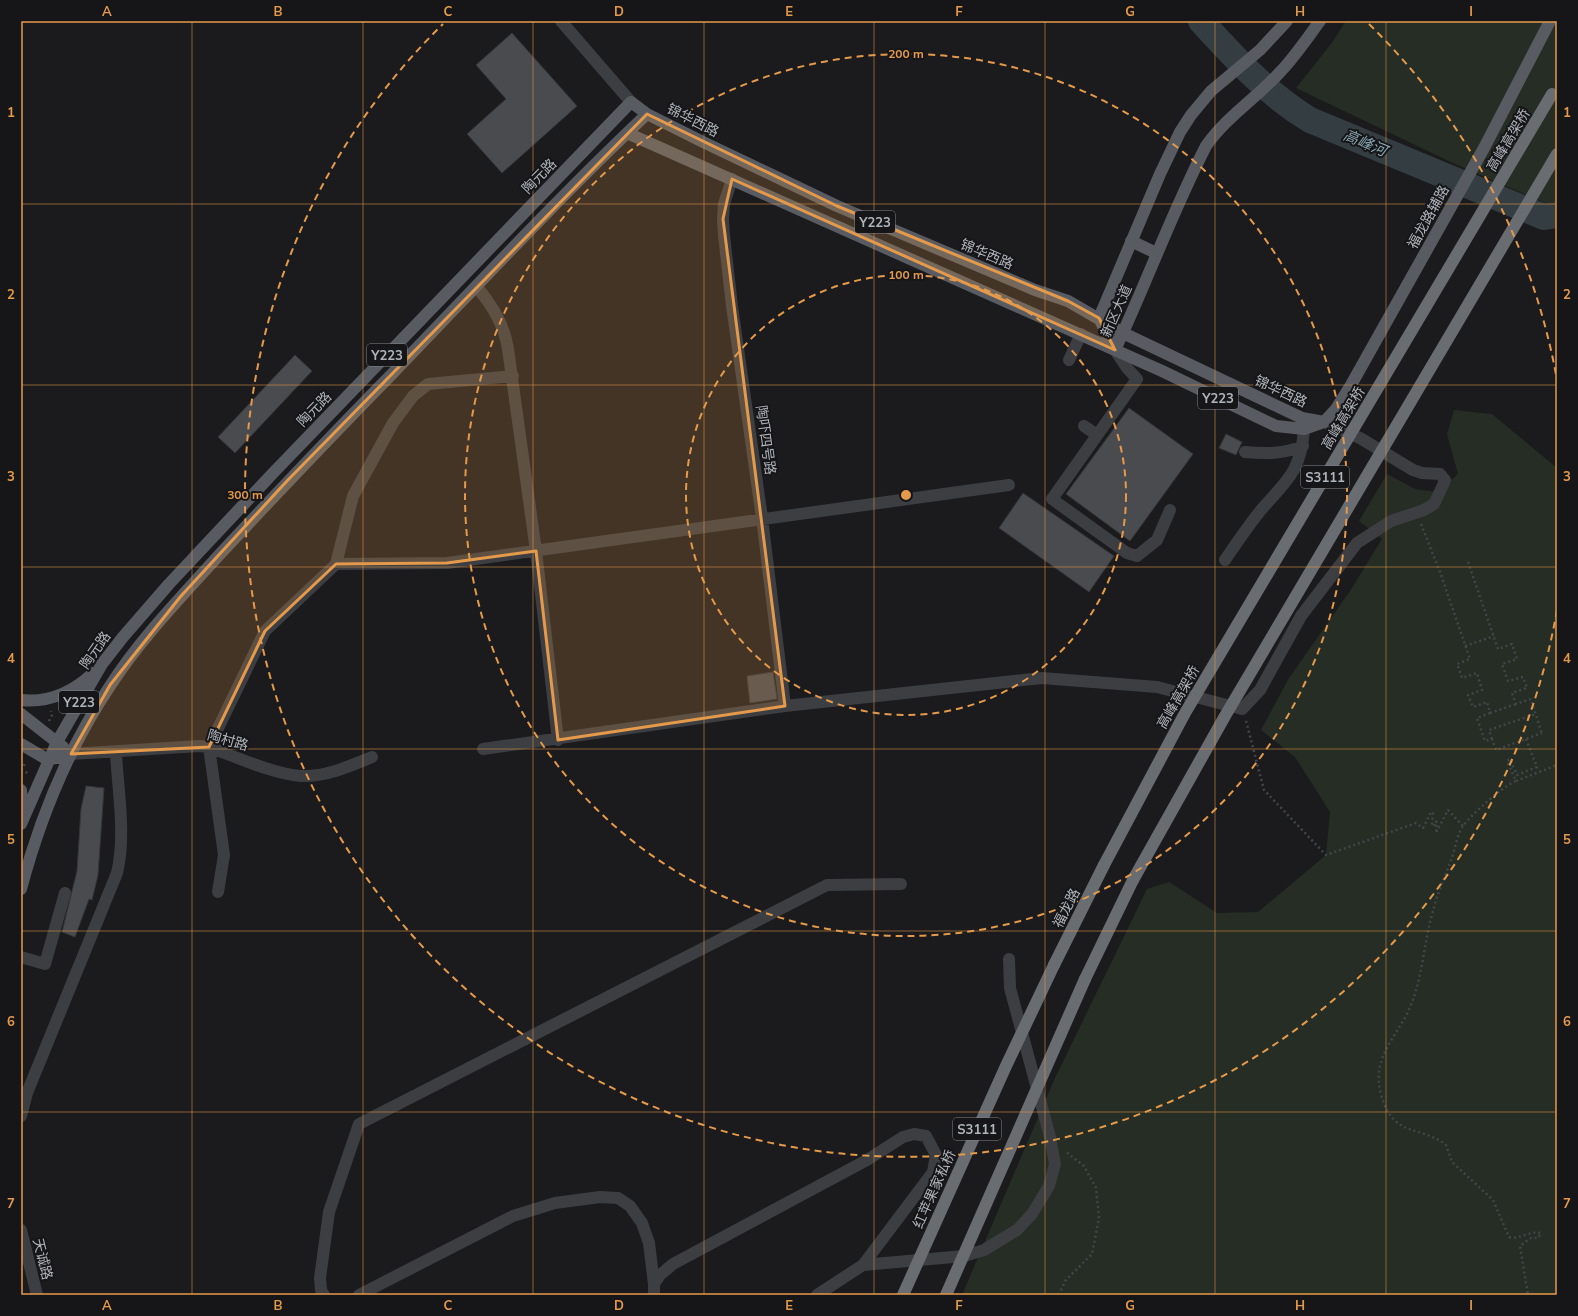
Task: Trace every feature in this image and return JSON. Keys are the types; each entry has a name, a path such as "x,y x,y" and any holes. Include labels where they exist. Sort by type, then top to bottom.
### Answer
{"highway":[{"name":"高峰高架桥","path":"1104,865 1185,713 1555,90"},
{"name":"S3111","path":"946,1295 1085,978 1133,880 1229,710 1557,154"},
{"name":"福龙路","path":"1054,965 1104,865"},
{"name":"红苹果家私桥","path":"903,1295 999,1080 1054,965"}],"main road":[{"name":"新区大道","path":"1115,350 1100,318 1130,241 1180,132 1204,98 1260,50 1287,21"},
{"name":"新区大道","path":"1115,350 1156,253 1206,146 1217,130 1282,70 1320,21"},
{"name":"福龙路辅路","path":"1324,422 1339,404 1351,385 1484,148 1550,21"},
{"name":"锦华西路","path":"631,102 647,114 837,206 1035,290 1068,301 1100,318 1123,333 1302,418 1324,422"},
{"path":"627,133 631,102"},
{"name":"陶元路","path":"22,820 57,742 102,664 151,604 275,471 631,102"},
{"name":"Y223","path":"71,754 110,685 131,656 182,596 283,486 647,114"},
{"name":"锦华西路","path":"627,133 1080,334 1276,426 1304,429 1324,422"},
{"path":"1130,241 1156,253"},
{"path":"21,700 33,702 49,700 68,692 84,682 102,664"},
{"path":"21,714 71,754"},
{"path":"21,744 48,760 71,754"},
{"path":"21,889 38,832 71,754"},
{"path":"21,790 22,820"}],"street":[{"path":"561,21 631,102"},
{"name":"陶吓四号路","path":"732,180 726,197 723,219 732,306 762,518 785,706"},
{"path":"477,287 492,306 503,325 513,376 536,551 558,740"},
{"path":"1069,360 1080,334"},
{"path":"1115,350 1127,368 1137,379 1052,499 1127,553 1137,556 1157,540 1170,510"},
{"path":"218,892 224,855 209,748 265,631 336,564 353,496 393,423 413,396 428,384 513,376"},
{"path":"483,749 558,740 785,706 1042,678 1158,687 1242,709 1260,690 1301,616 1357,543 1391,521 1424,510 1434,504 1445,480 1440,474 1422,473 1413,470 1388,453 1360,438 1324,422"},
{"path":"1084,426 1097,435"},
{"path":"1224,560 1254,519 1295,469 1303,446 1304,429"},
{"path":"1245,452 1267,454 1288,452 1303,446"},
{"path":"336,564 447,564 762,518 1009,485"},
{"name":"陶村路","path":"71,754 116,753 190,747 209,748 281,772 301,776 320,774 341,769 372,757"},
{"path":"21,1116 30,1088 117,874 120,844 116,753"},
{"path":"324,1295 321,1290 320,1278 329,1212 359,1124 827,885 901,884"},
{"path":"21,957 45,964 65,894"},
{"path":"863,1265 964,1256 984,1250 1010,1234 1032,1214 1049,1186 1055,1164 1050,1137 1010,988 1009,959"},
{"path":"654,1289 660,1275 673,1264 868,1160 903,1137 914,1134 926,1136 936,1155 933,1172 863,1265 817,1295"},
{"path":"358,1295 513,1216 555,1203 600,1197 618,1198 630,1206 642,1223 649,1243 654,1289"},
{"name":"天诚路","path":"21,1230 37,1295"}],"path":[{"path":"1420,522 1440,572 1470,659 1457,664 1462,678 1477,674 1482,690 1468,695 1473,707 1486,702 1490,713"},
{"path":"1468,562 1498,649 1512,644 1518,658 1502,664 1508,681 1523,676 1527,688 1512,693 1516,704"},
{"path":"1465,646 1494,636"},
{"path":"1492,739 1485,742 1477,718 1531,699 1536,714 1542,734 1496,750 1489,730 1536,714"},
{"path":"1242,709 1264,790 1326,855 1416,823 1423,828 1431,812 1433,813 1432,825 1435,821 1437,822 1437,831 1448,810 1463,826"},
{"path":"48,723 52,715 51,711"},
{"path":"1516,781 1507,761 1510,759 1517,775 1537,767 1526,739"},
{"path":"27,759 21,770 33,776"},
{"path":"1528,1295 1520,1246 1530,1238 1538,1238 1540,1233 1533,1232 1517,1238 1509,1237 1493,1200 1452,1162 1446,1145 1424,1133 1410,1130 1399,1125 1381,1096 1378,1067 1387,1047 1407,1013 1418,985 1432,912 1463,826 1502,788 1522,778 1555,765"},
{"path":"1050,1137 1084,1166 1096,1188 1099,1218 1092,1254 1065,1282 1059,1295"}],"highlighted area":[{"path":"647,114 837,206 1068,301 1099,318 1115,350 732,179 723,219 785,706 558,740 536,551 447,563 336,564 265,631 209,747 71,754 110,685 181,596 286,482"}],"shaded area":[{"path":"1346,21 1557,21 1557,208 1455,164 1296,88 1331,44"},
{"path":"1454,410 1492,414 1557,468 1557,1295 962,1295 1055,1078 1147,889 1169,882 1217,913 1258,912 1326,855 1330,812 1295,757 1261,730 1289,678 1350,591 1382,539 1359,521 1387,474 1415,489 1437,492 1458,474 1447,434"}],"building":[{"path":"512,33 577,106 502,173 467,134 506,99 476,65"},
{"path":"295,355 312,371 235,453 218,437"},
{"path":"1129,408 1193,454 1130,541 1066,494"},
{"path":"1226,434 1242,442 1236,455 1219,448"},
{"path":"1023,493 1114,556 1089,592 999,528"},
{"path":"773,672 777,699 750,703 747,676"},
{"path":"86,786 104,788 98,875 92,900 89,899 75,937 62,932 77,871 81,809"}],"waterway":[{"name":"高峰河","path":"1201,21 1265,87 1279,99 1310,120 1544,217 1557,215"}]}
